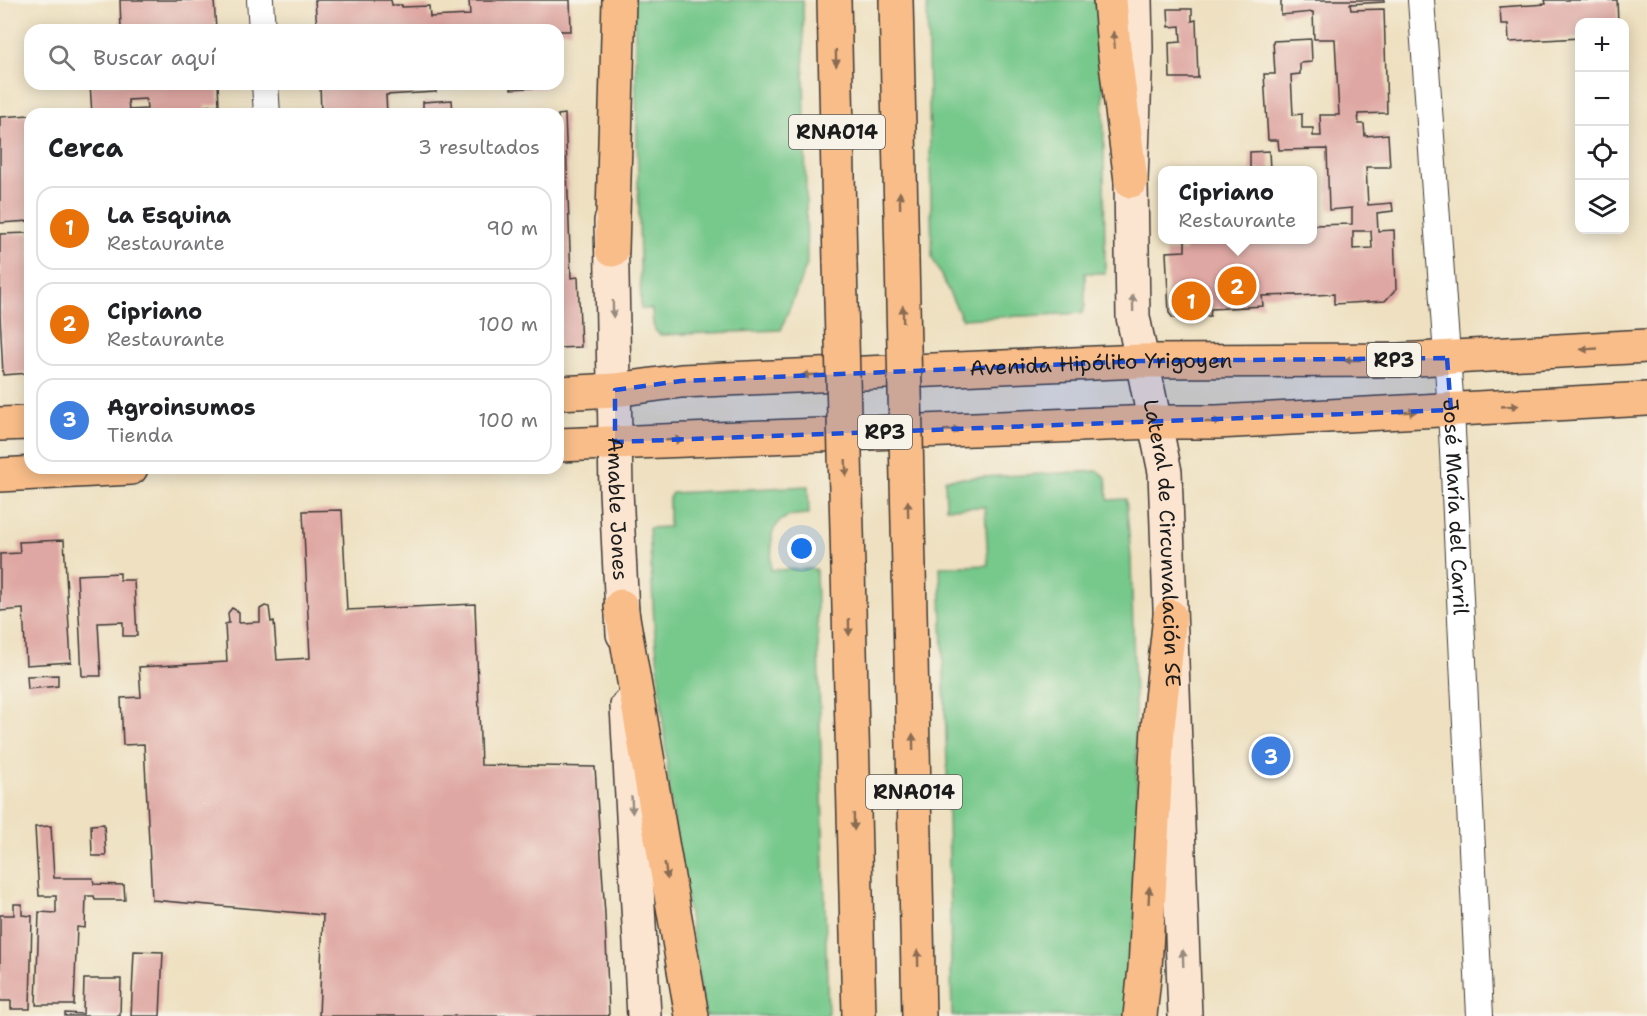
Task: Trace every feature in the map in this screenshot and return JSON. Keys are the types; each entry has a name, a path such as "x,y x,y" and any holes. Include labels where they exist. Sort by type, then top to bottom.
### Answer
{"main road":[{"path":"612,250 619,0"},
{"name":"RNA014","path":"834,0 858,1016"},
{"name":"RNA014","path":"896,0 919,1016"},
{"path":"1110,0 1131,181"},
{"name":"Avenida Hipólito Yrigoyen","path":"564,393 615,390 681,381 1141,360 1400,360 1647,346"},
{"name":"RP3","path":"564,445 1155,422 1217,422 1647,399"},
{"path":"0,424 24,423"},
{"path":"0,475 24,474"},
{"path":"621,606 692,1016"},
{"path":"1140,1016 1145,968 1158,727 1170,616"}],"street":[{"path":"260,0 262,24"},
{"name":"Amable Jones","path":"602,0 612,250 615,442 621,606 644,1016"},
{"name":"Lateral de Circunvalación SE","path":"1135,0 1136,48 1131,181 1133,317 1165,472 1185,1016"},
{"name":"José María del Carril","path":"1421,0 1451,410 1480,1016"},
{"path":"265,90 267,108"}],"highlighted area":[{"path":"1447,358 1451,410 615,442 615,390 681,381 1141,361"}],"green space":[{"path":"634,0 803,0 807,264 781,330 661,335 654,328 652,309 641,309"},
{"path":"927,0 1101,0 1105,273 1085,273 1085,306 1082,313 962,319 932,257"},
{"path":"1097,471 1106,477 1108,500 1126,499 1131,558 1139,848 1129,1016 952,1016 940,567 988,565 985,507 946,508 945,479"},
{"path":"808,486 809,514 787,517 778,523 772,534 771,570 816,569 828,1016 705,1016 670,797 654,623 649,528 669,527 669,498 672,493"}],"building":[{"path":"120,0 214,0 216,24 121,24"},
{"path":"315,0 391,0 392,5 402,5 402,7 429,6 430,17 470,15 469,0 570,0 571,31 564,31 564,24 317,24"},
{"path":"1281,0 1384,0 1384,2 1350,4 1351,10 1384,9 1387,113 1358,114 1359,124 1364,124 1365,136 1388,134 1390,167 1366,167 1368,205 1392,203 1393,211 1377,213 1378,231 1394,230 1396,289 1385,301 1334,304 1334,294 1262,296 1263,306 1211,309 1210,316 1173,318 1169,313 1166,252 1185,251 1185,244 1317,244 1317,225 1352,224 1352,208 1329,210 1327,149 1279,150 1278,140 1268,140 1264,74 1275,74 1273,41 1311,39 1312,62 1300,63 1300,74 1291,75 1293,115 1302,114 1302,128 1313,128 1313,136 1321,136 1320,115 1339,115 1335,39 1314,39 1313,12 1281,15","holes":["1353,231 1371,231 1372,248 1353,249"]},
{"path":"1545,0 1617,0 1618,18 1575,18 1575,38 1509,42 1508,24 1501,24 1500,7 1546,4"},
{"path":"1168,9 1192,9 1192,21 1196,20 1198,78 1170,78 1169,43 1181,42 1180,26 1169,27"},
{"path":"90,90 218,90 219,105 205,106 205,108 147,108 146,99 128,100 129,108 92,108"},
{"path":"320,90 436,90 436,92 386,95 387,108 321,108"},
{"path":"452,100 453,108 423,108 423,102"},
{"path":"564,114 571,278 578,277 581,347 564,348"},
{"path":"24,115 24,221 0,223 0,117"},
{"path":"1269,151 1270,166 1250,166 1250,152"},
{"path":"24,233 24,373 3,375 0,234"},
{"path":"342,510 347,610 475,604 481,765 595,767 609,1016 319,1016 323,915 152,900 144,744 123,745 121,698 141,697 139,667 227,662 225,624 229,623 228,613 232,608 239,612 239,623 260,622 260,609 265,606 269,607 271,622 274,621 277,660 310,658 303,511"},
{"path":"64,540 71,662 26,665 23,609 0,611 0,554 20,553 19,542"},
{"path":"120,573 120,580 134,580 137,636 123,636 123,622 98,623 101,676 82,676 77,575"},
{"path":"58,675 58,686 28,689 27,676"},
{"path":"104,824 106,856 92,856 91,825"},
{"path":"51,826 54,878 93,878 94,884 124,885 125,900 95,900 94,896 86,896 85,928 77,927 74,1005 36,1005 39,912 56,913 56,896 39,896 35,827"},
{"path":"14,904 22,904 22,915 32,916 30,1009 11,1009 11,1001 0,1001 0,915 14,915"},
{"path":"134,951 163,952 160,1016 131,1016"},
{"path":"84,979 121,979 120,1016 65,1016 65,1013 83,1014"}],"place":[{"name":"Cipriano","path":"1237,286"},
{"name":"La Esquina","path":"1191,301"},
{"name":"Agroinsumos","path":"1271,756"}]}
